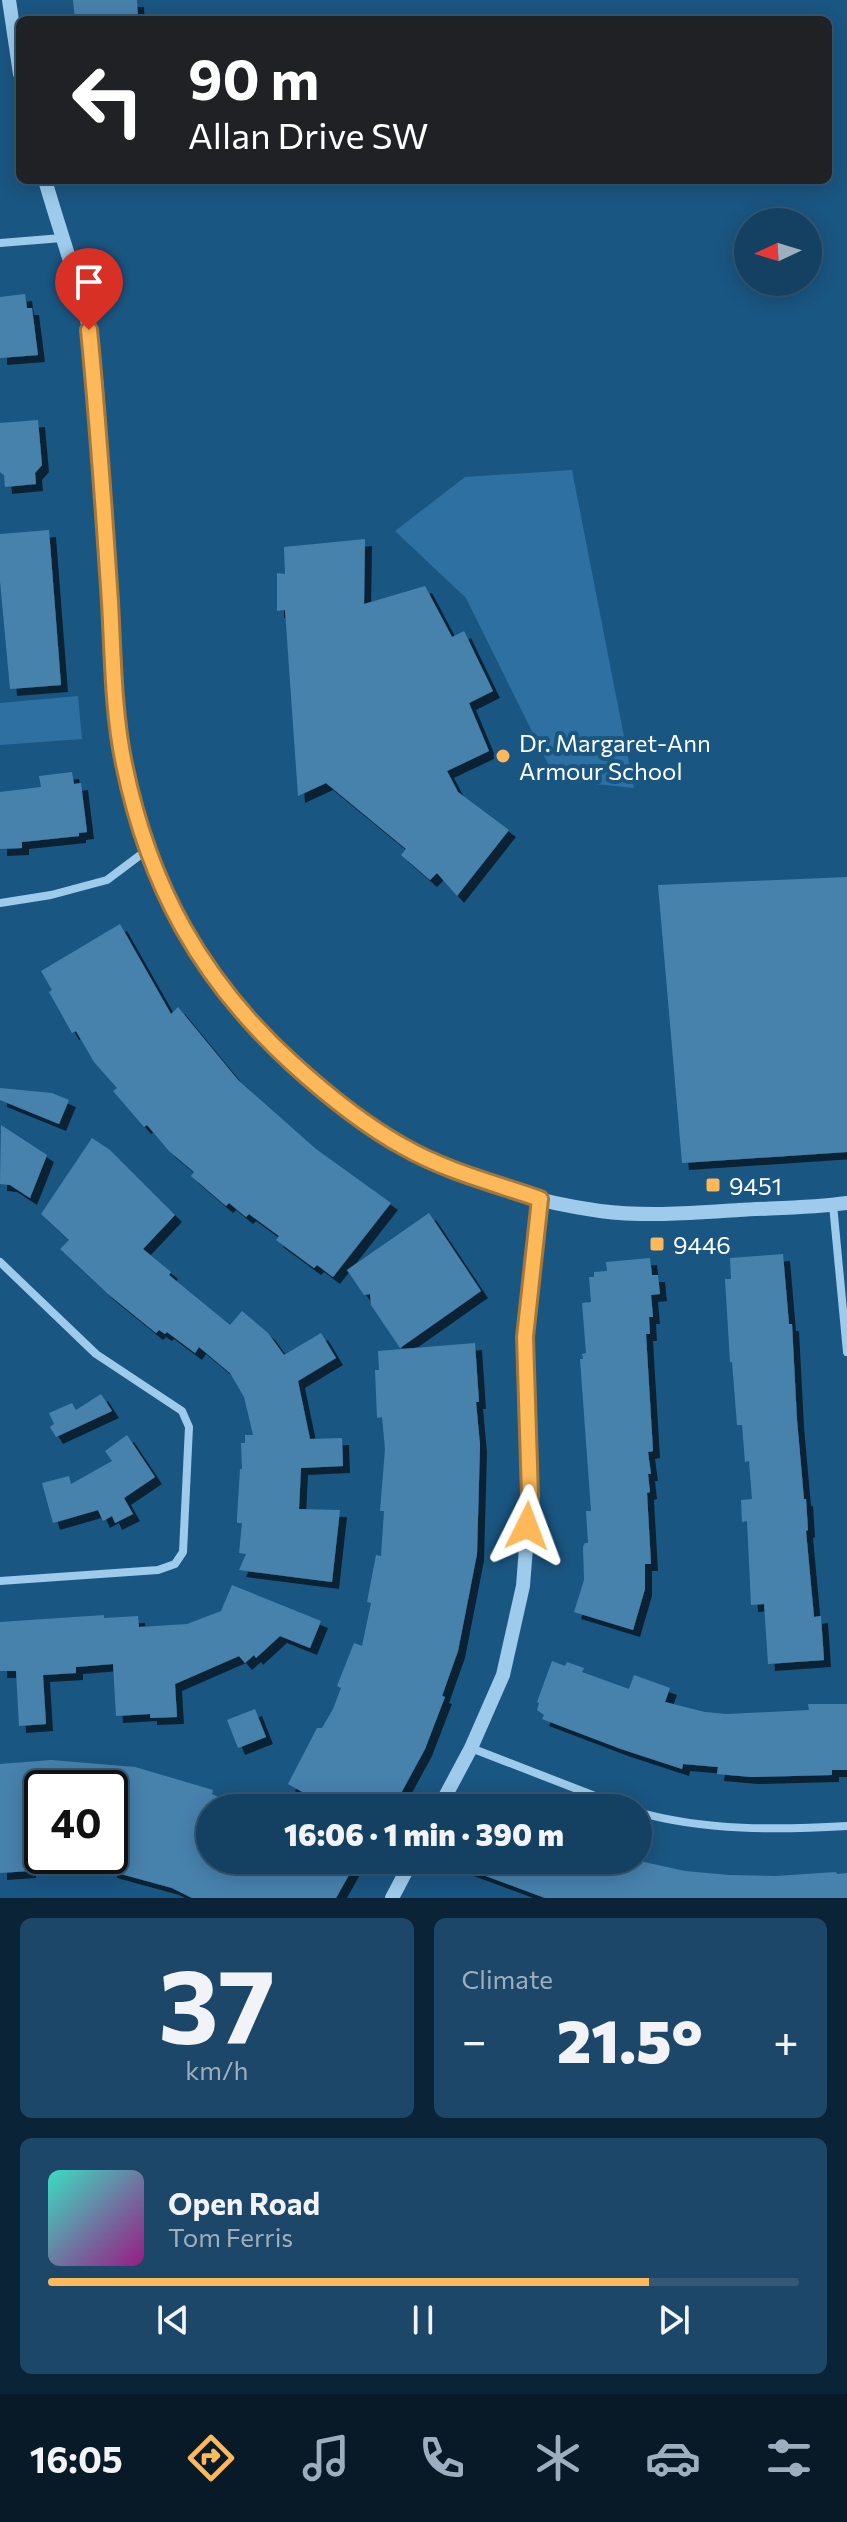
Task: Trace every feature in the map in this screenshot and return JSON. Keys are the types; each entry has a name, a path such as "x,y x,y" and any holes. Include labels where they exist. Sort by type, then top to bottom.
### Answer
{"street":[{"path":"9,0 16,47"},
{"path":"46,184 89,330 123,761 147,850 182,930 220,987 257,1032 324,1094 403,1147 444,1167 540,1199 647,1215 840,1204 847,1352"},
{"path":"0,243 62,238"},
{"path":"0,903 51,895 107,880 147,850"},
{"path":"446,1794 471,1748 503,1675 523,1586 530,1496 525,1337 540,1199"},
{"path":"0,1262 96,1354 182,1411 189,1427 183,1552 175,1564 158,1570 0,1581"},
{"path":"471,1748 590,1794"},
{"path":"652,1816 709,1826 847,1826"},
{"path":"392,1898 405,1874"}],"shaded area":[{"path":"572,470 634,788 556,780 466,598 395,531 465,477"},
{"path":"78,696 82,739 0,745 0,703"}],"building":[{"path":"73,0 137,0 138,16 75,16"},
{"path":"25,294 27,308 32,308 38,355 0,358 0,297"},
{"path":"38,420 42,465 35,473 36,484 5,487 4,475 0,472 0,423"},
{"path":"49,530 61,685 10,689 0,581 0,534"},
{"path":"365,539 364,604 425,586 452,637 464,631 493,691 469,703 489,751 447,771 458,792 509,830 457,896 437,873 430,880 401,855 406,849 326,783 298,796 285,610 277,611 277,573 285,574 284,547"},
{"path":"72,772 74,784 81,783 87,832 79,833 79,836 22,842 22,848 0,849 0,792 41,787 39,776"},
{"path":"847,877 847,1152 682,1163 658,885"},
{"path":"120,924 171,1014 178,1007 238,1080 316,1149 391,1203 333,1277 317,1265 314,1268 276,1240 279,1236 249,1214 246,1217 229,1203 226,1206 191,1176 194,1172 169,1151 147,1125 144,1127 113,1091 117,1088 94,1062 76,1031 72,1033 41,971"},
{"path":"0,1088 52,1093 69,1100 59,1124 0,1100"},
{"path":"1,1125 47,1155 30,1198 10,1185 0,1184"},
{"path":"92,1138 110,1150 175,1215 143,1249 171,1272 169,1275 230,1325 242,1311 268,1333 284,1355 321,1333 336,1358 298,1381 310,1439 342,1438 343,1466 301,1468 299,1509 340,1510 332,1582 239,1570 246,1554 239,1553 242,1523 237,1523 241,1443 245,1443 245,1435 253,1435 244,1397 230,1373 199,1347 195,1353 167,1332 165,1334 159,1330 156,1333 108,1294 60,1249 69,1240 41,1214"},
{"path":"429,1213 481,1291 400,1348 371,1305 370,1294 364,1295 347,1270"},
{"path":"783,1254 789,1324 792,1324 814,1617 821,1616 824,1660 768,1664 764,1604 751,1605 747,1521 742,1522 741,1500 752,1499 749,1461 745,1462 742,1425 737,1425 725,1279 731,1279 730,1258"},
{"path":"650,1258 652,1275 658,1275 660,1294 651,1295 653,1317 649,1317 650,1334 646,1334 653,1451 648,1452 651,1474 648,1474 650,1492 647,1493 651,1564 645,1564 645,1589 633,1630 574,1612 584,1580 583,1547 588,1543 586,1511 591,1511 580,1359 586,1353 582,1303 591,1302 589,1277 594,1277 594,1272 607,1271 606,1262"},
{"path":"475,1343 480,1445 477,1554 458,1651 442,1696 445,1697 425,1749 401,1794 306,1794 288,1784 317,1728 322,1728 333,1709 341,1688 337,1686 354,1643 362,1646 376,1555 381,1556 384,1511 380,1511 385,1449 382,1417 377,1418 375,1370 379,1370 378,1351"},
{"path":"101,1394 112,1411 56,1437 50,1427 54,1424 49,1413 72,1403 76,1410"},
{"path":"127,1435 155,1477 124,1498 133,1514 115,1523 112,1516 103,1521 98,1510 53,1523 42,1483 69,1476 71,1484 112,1461 105,1451"},
{"path":"232,1585 321,1621 310,1648 280,1636 256,1658 254,1655 245,1663 239,1656 175,1684 177,1717 150,1718 150,1714 116,1716 113,1664 76,1667 76,1673 43,1675 46,1724 19,1726 16,1671 0,1671 0,1622 104,1615 104,1618 138,1616 139,1627 187,1624 221,1611"},
{"path":"552,1661 584,1668 582,1672 629,1689 634,1675 670,1688 665,1702 705,1712 726,1714 809,1710 808,1704 847,1704 847,1770 832,1770 832,1775 751,1777 717,1774 718,1767 683,1764 682,1769 621,1749 542,1719 544,1715 537,1710 537,1702"},
{"path":"255,1709 266,1737 238,1748 227,1720"},
{"path":"51,1760 135,1767 213,1790 212,1794 196,1794 196,1874 350,1874 336,1898 192,1898 172,1888 121,1874 128,1874 128,1770 24,1770 24,1871 0,1873 0,1764"},
{"path":"652,1864 685,1871 729,1875 847,1873 847,1898 545,1898 480,1874 652,1874"}],"place":[{"name":"Dr. Margaret-Ann Armour School","path":"503,756"},
{"name":"9451","path":"713,1185"},
{"name":"9446","path":"657,1244"}],"route":[{"path":"89,330 123,761 147,850 182,930 203,964 257,1032 324,1094 403,1147 444,1167 540,1199 525,1337 530,1496 527,1526"}]}
